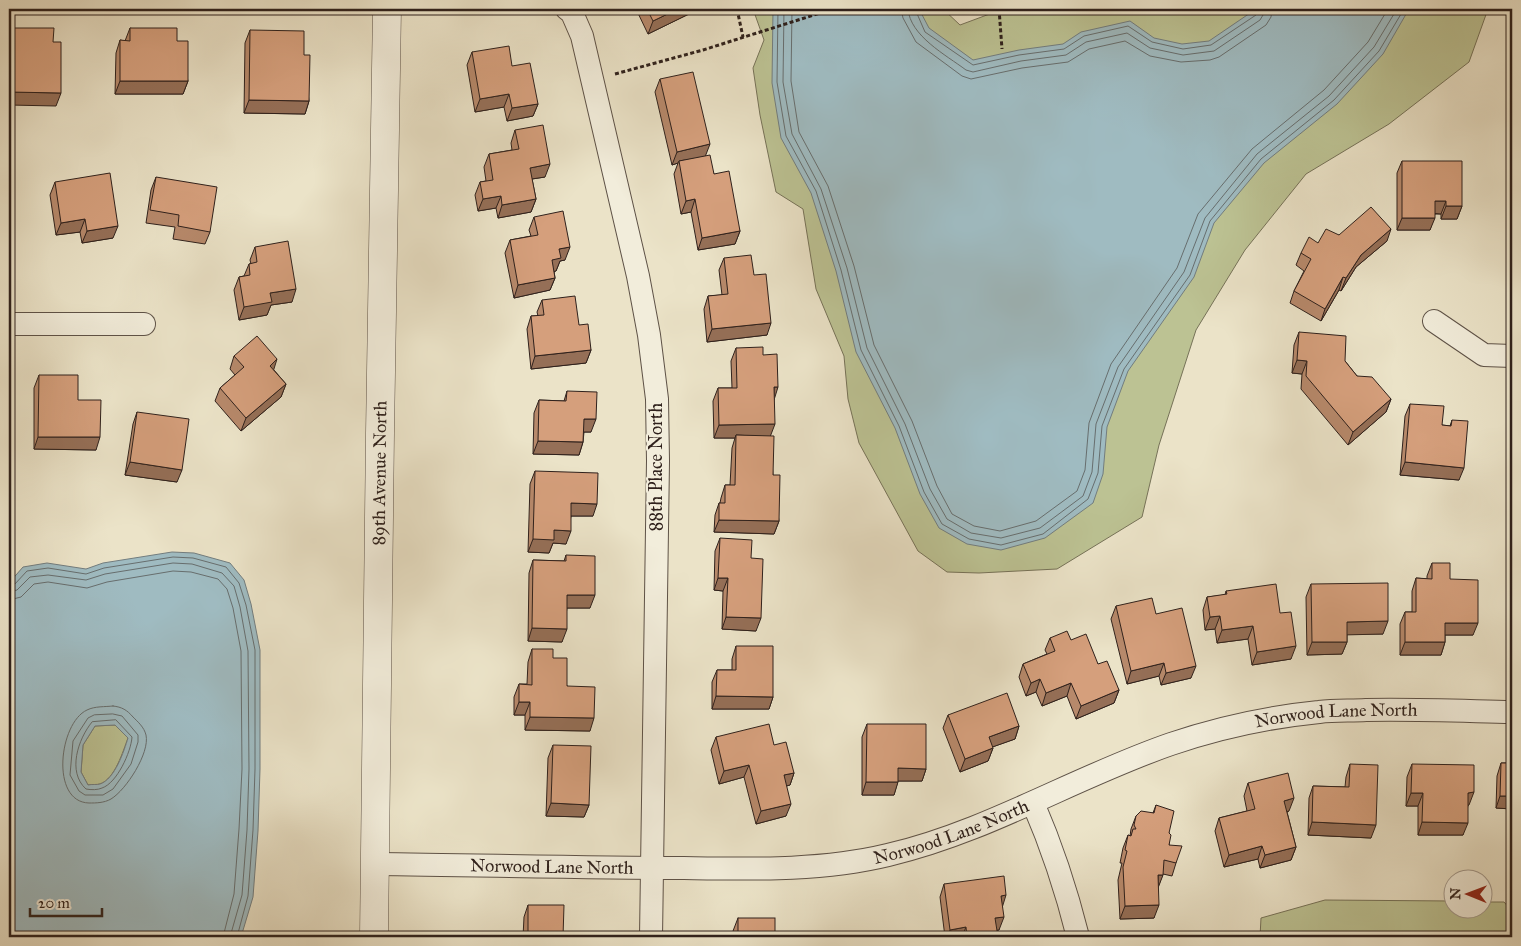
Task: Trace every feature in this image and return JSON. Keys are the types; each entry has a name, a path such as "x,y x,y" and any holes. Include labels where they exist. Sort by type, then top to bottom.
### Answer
{"street":[{"name":"89th Avenue North","path":"374,937 388,9"},
{"name":"88th Place North","path":"567,9 572,14 582,36 638,276 649,335 656,399 658,461 651,937"},
{"path":"1434,321 1484,355 1512,356"},
{"path":"9,324 144,324"},
{"name":"Norwood Lane North","path":"374,864 651,868 756,868 822,865 888,855 950,837 1171,744 1246,724 1321,712 1398,710 1512,712"},
{"path":"1034,803 1066,889 1078,937"}],"path":[{"path":"737,9 742,37"},
{"path":"593,80 703,50 833,9"},
{"path":"999,9 1002,49"}],"green space":[{"path":"753,9 943,9 960,25 1003,9 1488,9 1469,62 1389,124 1306,174 1245,250 1196,330 1159,445 1142,517 1057,569 979,573 947,572 918,551 859,443 848,399 844,356 816,289 803,209 776,192 760,115 753,68 764,40"},
{"path":"115,725 128,738 118,764 110,777 105,781 99,784 88,785 81,772 83,745 95,726"},
{"path":"1325,900 1444,901 1444,918 1494,918 1494,902 1504,902 1512,911 1512,937 1260,937 1261,918"}],"water":[{"path":"773,9 919,9 929,28 973,60 1019,50 1063,44 1081,32 1130,21 1154,38 1182,44 1209,41 1256,9 1409,9 1383,54 1337,104 1264,163 1214,223 1194,277 1128,371 1107,427 1103,474 1093,503 1045,538 1001,550 967,544 939,528 920,494 895,428 856,352 836,271 811,193 781,138 772,83"},
{"path":"172,552 194,553 230,563 244,580 260,650 260,769 253,897 241,937 9,937 9,583 23,567 47,563 86,569 103,563","holes":["115,725 128,738 118,764 110,777 100,784 88,785 81,772 83,745 95,726"]}],"building":[{"path":"647,9 678,9 653,21"},
{"path":"9,28 54,28 53,42 61,42 61,93 9,92"},
{"path":"130,28 177,28 177,41 188,41 188,81 120,81 120,40 130,41"},
{"path":"250,30 304,31 304,55 310,55 309,101 249,100"},
{"path":"509,46 512,66 530,63 538,104 512,108 509,94 480,99 472,52"},
{"path":"693,72 710,144 677,152 660,79"},
{"path":"543,125 550,164 530,168 536,199 502,205 501,196 483,199 480,182 493,180 489,154 519,149 515,130"},
{"path":"710,155 714,174 729,171 740,231 702,238 695,199 686,201 679,161"},
{"path":"1402,161 1462,161 1462,206 1446,206 1446,201 1435,201 1435,218 1402,218"},
{"path":"110,173 118,226 87,231 85,219 61,223 55,182"},
{"path":"156,177 217,187 210,232 178,226 179,215 150,210"},
{"path":"9,198 12,198 12,243 9,243"},
{"path":"1371,207 1391,229 1361,255 1346,278 1343,277 1325,309 1294,291 1311,259 1301,253 1309,237 1318,243 1326,229 1339,235"},
{"path":"563,211 570,247 559,249 561,258 552,260 555,278 518,285 510,240 538,235 534,217"},
{"path":"288,241 296,289 270,293 272,302 244,307 239,277 250,275 249,264 257,262 255,247"},
{"path":"751,255 754,275 766,274 771,323 712,329 708,296 728,294 724,258"},
{"path":"575,296 579,325 588,324 591,350 535,356 531,316 544,315 542,300"},
{"path":"1299,332 1346,336 1345,361 1357,376 1372,377 1391,399 1353,432 1306,376 1307,361 1297,360"},
{"path":"257,336 277,359 270,366 286,384 246,418 220,388 244,367 234,356"},
{"path":"763,347 763,355 777,354 778,387 774,387 775,424 719,425 718,388 737,388 736,348"},
{"path":"39,375 78,375 78,400 101,400 100,437 38,437"},
{"path":"567,391 597,392 596,419 584,419 583,442 538,441 539,400 566,401"},
{"path":"1410,404 1444,406 1442,425 1451,426 1452,420 1468,421 1464,468 1405,462"},
{"path":"137,412 189,419 182,470 130,462"},
{"path":"736,435 774,436 773,475 780,475 779,521 719,520 719,503 725,503 725,485 735,485"},
{"path":"535,471 598,473 597,504 571,503 571,531 554,530 554,540 533,539"},
{"path":"720,538 752,540 751,558 763,559 761,618 726,617 728,578 718,578"},
{"path":"566,555 595,556 595,595 567,595 567,629 532,628 533,560 566,561"},
{"path":"1432,563 1450,563 1450,579 1478,580 1478,623 1445,623 1445,642 1405,642 1405,612 1416,612 1416,578 1432,579"},
{"path":"1388,583 1388,621 1347,622 1347,642 1312,642 1311,584"},
{"path":"1276,584 1280,613 1291,612 1296,646 1257,652 1253,626 1222,630 1220,616 1210,617 1207,597 1227,594 1226,591"},
{"path":"1152,598 1156,614 1182,608 1196,666 1166,673 1164,663 1131,671 1116,606"},
{"path":"1067,631 1071,640 1086,634 1098,664 1107,661 1119,690 1081,706 1071,683 1046,693 1040,679 1031,683 1023,664 1055,651 1050,638"},
{"path":"736,646 773,646 773,697 716,696 717,670 736,670"},
{"path":"532,649 553,649 553,658 567,658 567,686 595,687 594,718 530,717 530,702 519,702 519,684 532,685"},
{"path":"1007,693 1019,726 989,737 993,748 965,759 948,715"},
{"path":"769,724 774,745 786,742 794,773 784,775 791,804 761,811 749,765 724,771 716,737"},
{"path":"867,724 926,724 926,769 898,768 898,782 866,782"},
{"path":"553,745 591,746 589,805 551,803"},
{"path":"1501,763 1512,763 1512,796 1500,796"},
{"path":"1350,764 1378,765 1376,825 1312,822 1313,786 1349,787"},
{"path":"1412,764 1474,765 1474,792 1468,793 1468,823 1422,822 1423,793 1411,793"},
{"path":"1288,773 1294,798 1284,801 1296,847 1265,855 1262,846 1229,855 1219,818 1255,809 1248,783"},
{"path":"1156,805 1174,811 1169,833 1171,835 1169,845 1182,846 1176,863 1164,860 1163,875 1158,875 1159,905 1125,906 1123,867 1128,835 1131,836 1133,829 1136,829 1134,825 1136,816 1141,811 1154,813"},
{"path":"1004,876 1006,895 1001,896 1004,917 995,918 998,937 967,937 966,927 950,930 944,884"},
{"path":"528,905 564,905 563,937 528,937"},
{"path":"738,918 775,918 775,937 738,937"}]}
